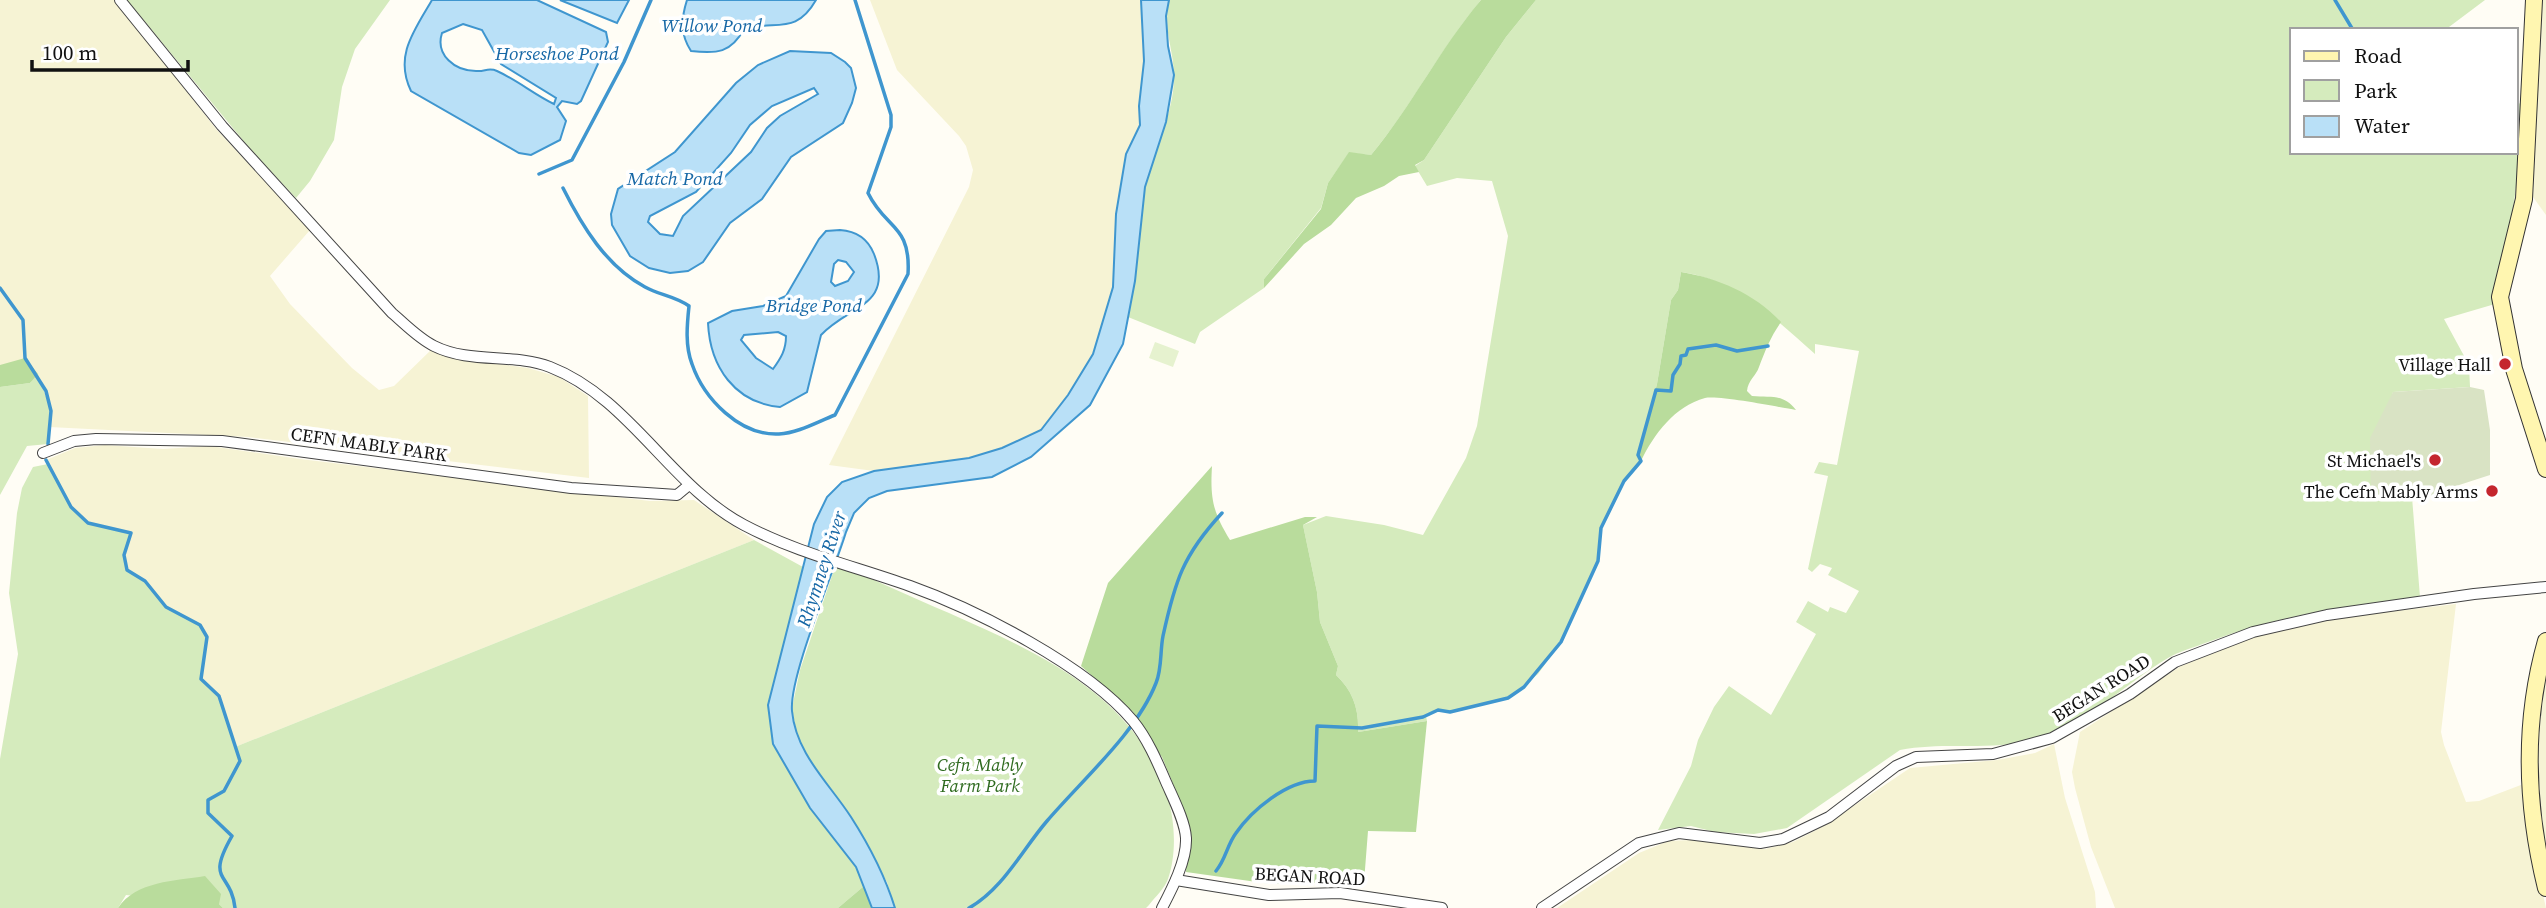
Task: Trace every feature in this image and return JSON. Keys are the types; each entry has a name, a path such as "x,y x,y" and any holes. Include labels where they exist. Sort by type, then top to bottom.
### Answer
{"street":[{"path":"120,0 222,126 392,313 416,334 435,347 468,356 548,366 566,375 642,435 689,485 742,524 800,551 842,562 914,587 1047,652 1096,686 1133,721 1157,759 1186,838 1176,880 1162,908"},
{"path":"2534,0 2524,198 2500,297 2514,369 2546,469"},
{"name":"CEFN MABLY PARK","path":"43,453 74,442 96,439 222,441 571,488 677,495 689,485"},
{"name":"BEGAN ROAD","path":"1542,908 1639,843 1679,833 1760,843 1783,839 1829,817 1896,766 1916,757 1993,754 2052,738 2070,731 2130,694 2175,662 2253,632 2327,615 2474,594 2546,587"},
{"path":"2546,641 2529,731 2532,821 2546,888"},
{"name":"BEGAN ROAD","path":"1176,880 1269,895 1339,893 1442,908"}],"shaded area":[{"path":"0,0 115,0 216,129 310,230 270,276 290,304 352,368 379,390 394,386 432,349 454,358 528,368 559,377 588,396 589,478 248,437 49,427 51,411 46,391 0,365"},
{"path":"870,0 1141,0 1144,61 1139,106 1140,125 1126,154 1116,214 1113,287 1093,354 1068,395 1041,430 1002,448 969,458 874,471 829,465 969,187 973,170 966,146 959,136 897,70"},
{"path":"2540,0 2546,0 2546,215 2533,197"},
{"path":"105,445 163,449 210,446 650,501 694,500 754,540 235,747 219,696 201,679 207,637 200,625 166,607 145,581 127,570 124,555 131,533 88,523 71,507 46,460 75,448"},
{"path":"2456,604 2441,732 2444,745 2466,802 2479,801 2526,783 2525,817 2546,908 2115,908 2091,847 2075,788 2072,772 2080,732 2181,666 2254,637 2344,617"},
{"path":"2542,677 2546,678 2546,859 2540,833 2535,762"},
{"path":"2054,744 2065,798 2095,892 2096,908 1557,908 1639,853 1668,841 1691,840 1765,849 1793,842 1824,826 1910,768 1997,760 2035,753"}],"green space":[{"path":"127,0 390,0 355,49 342,87 334,140 310,181 296,198 251,150"},
{"path":"1169,0 1481,0 1371,155 1349,153 1328,183 1321,208 1264,279 1264,288 1200,332 1195,344 1128,317 1145,189 1171,104 1173,89 1174,74 1167,20"},
{"path":"1481,0 1536,0 1506,37 1424,160 1415,165 1419,172 1399,176 1356,198 1331,225 1304,244 1264,288 1264,279 1321,209 1328,183 1349,152 1371,155"},
{"path":"1536,0 2485,0 2448,28 2290,28 2290,154 2518,154 2518,104 2522,103 2519,154 2514,204 2495,304 2444,319 2469,365 2470,387 2393,392 2371,500 2412,497 2420,597 2286,618 2188,649 2152,668 2089,714 2055,733 2037,739 2003,745 1934,746 1900,750 1787,828 1754,834 1715,832 1691,826 1658,830 1691,766 1698,740 1714,707 1729,686 1771,715 1816,634 1796,622 1808,601 1828,612 1830,607 1846,613 1859,591 1828,575 1832,568 1820,564 1812,572 1808,569 1828,476 1814,473 1819,462 1837,465 1859,351 1815,344 1815,354 1754,302 1720,283 1681,272 1678,290 1671,300 1657,384 1638,455 1641,461 1624,481 1601,527 1598,561 1561,642 1538,674 1508,698 1450,712 1438,710 1426,716 1427,721 1358,732 1354,701 1347,687 1336,675 1338,666 1320,622 1317,592 1303,525 1326,516 1384,525 1423,535 1466,458 1477,426 1508,236 1492,181 1457,178 1427,186 1415,166 1424,160 1506,37"},
{"path":"1681,272 1709,278 1748,295 1781,322 1747,391 1752,396 1781,399 1796,410 1705,398 1675,414 1652,441 1641,461 1638,455 1657,384 1671,300 1678,290"},
{"path":"1155,342 1179,351 1173,367 1149,358"},
{"path":"25,358 38,374 30,383 0,387 0,365"},
{"path":"38,374 51,411 48,444 27,446 0,495 0,387 30,383"},
{"path":"2470,387 2484,390 2490,430 2490,475 2453,487 2451,494 2371,500 2370,438 2393,392"},
{"path":"48,464 71,507 88,523 131,533 124,555 128,570 145,581 166,607 200,625 207,637 201,679 219,696 235,747 754,540 803,567 768,705 773,744 810,808 856,867 864,886 838,908 223,908 219,904 126,895 118,908 0,908 0,759 18,654 9,593 17,513 22,488 33,467"},
{"path":"1212,466 1214,505 1230,540 1305,517 1317,517 1303,525 1317,592 1320,622 1338,666 1336,675 1347,687 1354,701 1358,732 1427,721 1416,832 1368,831 1364,882 1271,884 1186,872 1188,820 1162,757 1148,740 1133,712 1081,666 1108,583"},
{"name":"Cefn Mably Farm Park","path":"836,564 982,628 1048,661 1107,704 1132,730 1152,760 1167,795 1173,826 1174,848 1168,879 1146,908 895,908 887,882 798,741 792,708 800,670"},
{"path":"205,876 221,894 219,904 223,908 118,908 135,892 146,887"},
{"path":"864,886 872,908 838,908"}],"water":[{"name":"Horseshoe Pond","path":"432,0 537,0 606,32 608,42 581,101 577,104 562,101 557,107 566,121 560,140 531,155 519,153 411,91 406,78 405,55 413,33","holes":["463,24 482,30 501,64 556,98 554,104 497,71 461,68 444,55 441,48 442,33"]},
{"path":"560,0 629,0 617,23"},
{"name":"Willow Pond","path":"687,0 816,0 809,11 793,22 744,29 728,47 708,52 691,51 687,45 683,26"},
{"name":"Rhymney River","path":"1141,0 1169,0 1166,16 1168,46 1174,75 1166,122 1145,187 1135,281 1123,344 1090,405 1031,457 992,477 887,491 869,498 854,513 797,674 792,711 800,741 864,839 895,908 872,908 856,867 810,808 773,744 768,705 814,524 827,497 842,482 874,471 969,458 1002,448 1041,430 1068,395 1093,354 1113,287 1116,214 1126,154 1140,125 1139,106 1144,61"},
{"name":"Match Pond","path":"790,51 831,53 845,62 851,68 856,88 843,123 791,157 762,199 730,223 703,262 688,271 670,273 649,268 630,256 612,225 611,214 618,189 675,152 736,83 758,65","holes":["814,88 818,94 780,116 767,128 751,152 683,216 673,236 660,234 648,222 650,216 696,192 731,153 750,125 772,106"]},
{"name":"Bridge Pond","path":"826,231 846,231 865,240 874,254 879,271 878,284 866,303 821,335 807,392 780,407 764,404 738,390 728,380 714,354 708,323 732,311 763,306 786,296","holes":["838,260 846,262 854,272 848,281 835,286 831,282 834,264","778,332 786,336 786,341 773,369 756,358 741,340 744,335"]}],"waterway":[{"path":"539,174 572,160 624,62 651,0"},
{"path":"563,188 596,244 618,268 645,287 689,306 687,343 692,364 705,390 725,413 751,429 779,434 835,415 908,274 906,245 868,193 891,127 891,115 855,0"},
{"path":"2335,0 2352,28"},
{"path":"0,288 23,320 25,358 46,391 51,411 48,444"},
{"path":"1216,871 1230,842 1251,815 1282,791 1304,782 1315,781 1317,726 1362,728 1423,717 1438,710 1450,712 1508,698 1524,687 1561,642 1598,561 1601,528 1624,481 1641,461 1638,455 1656,390 1671,391 1673,375 1680,364 1681,356 1686,355 1688,349 1716,345 1737,351 1768,346"},
{"path":"46,460 71,507 88,523 131,533 124,555 127,570 145,581 166,607 200,625 207,637 201,679 219,696 240,761 224,791 208,800 208,813 232,836 224,851 220,870 233,896 235,908"},
{"path":"969,908 1002,880 1047,821 1136,719 1158,678 1167,617 1182,570 1198,542 1222,513"}],"place":[{"name":"Village Hall","path":"2505,364"},
{"name":"St Michael's","path":"2435,460"},
{"name":"The Cefn Mably Arms","path":"2492,491"}]}
